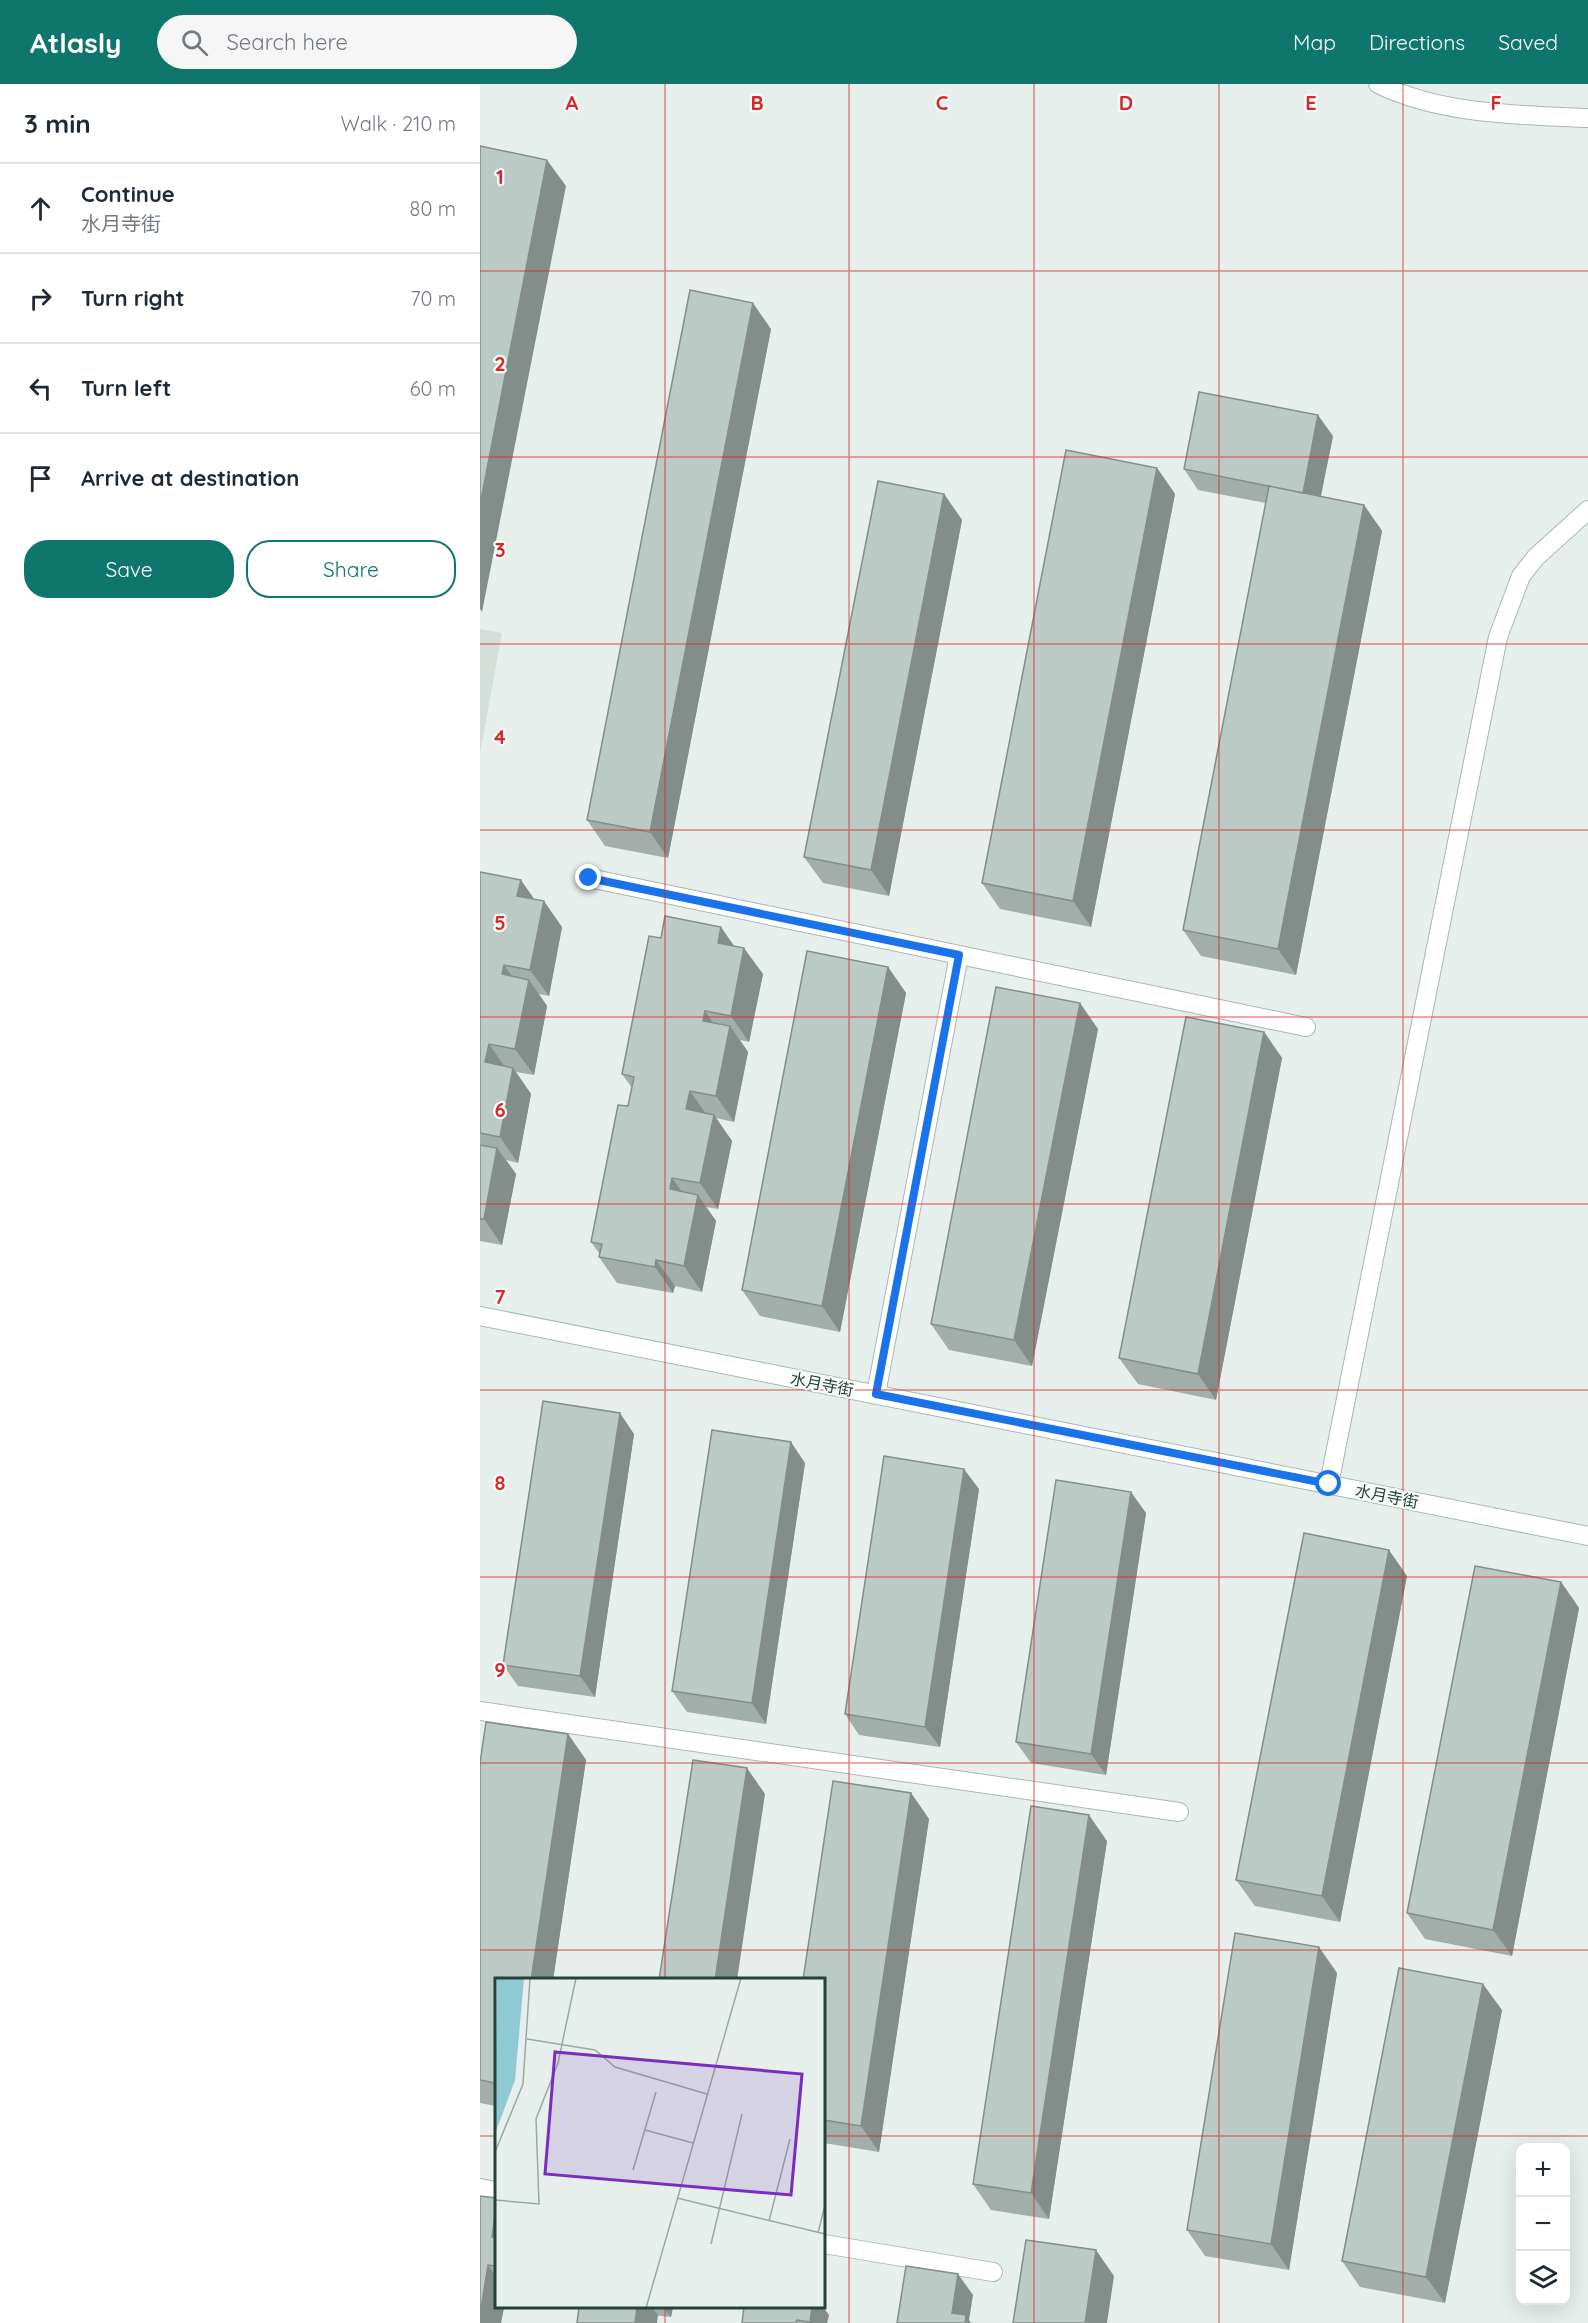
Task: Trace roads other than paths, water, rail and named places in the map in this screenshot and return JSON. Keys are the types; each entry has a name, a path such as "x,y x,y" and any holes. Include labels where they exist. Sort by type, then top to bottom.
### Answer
{"street":[{"path":"1378,84 1396,93 1492,114 1588,118"},
{"path":"1329,1484 1498,637 1521,576 1536,557 1588,510"},
{"path":"589,878 1306,1027"},
{"path":"876,1394 959,955"},
{"name":"水月寺街","path":"480,1316 1588,1536"},
{"path":"480,1711 1179,1812"},
{"path":"480,2188 495,2191"},
{"path":"825,2244 993,2272"}]}
